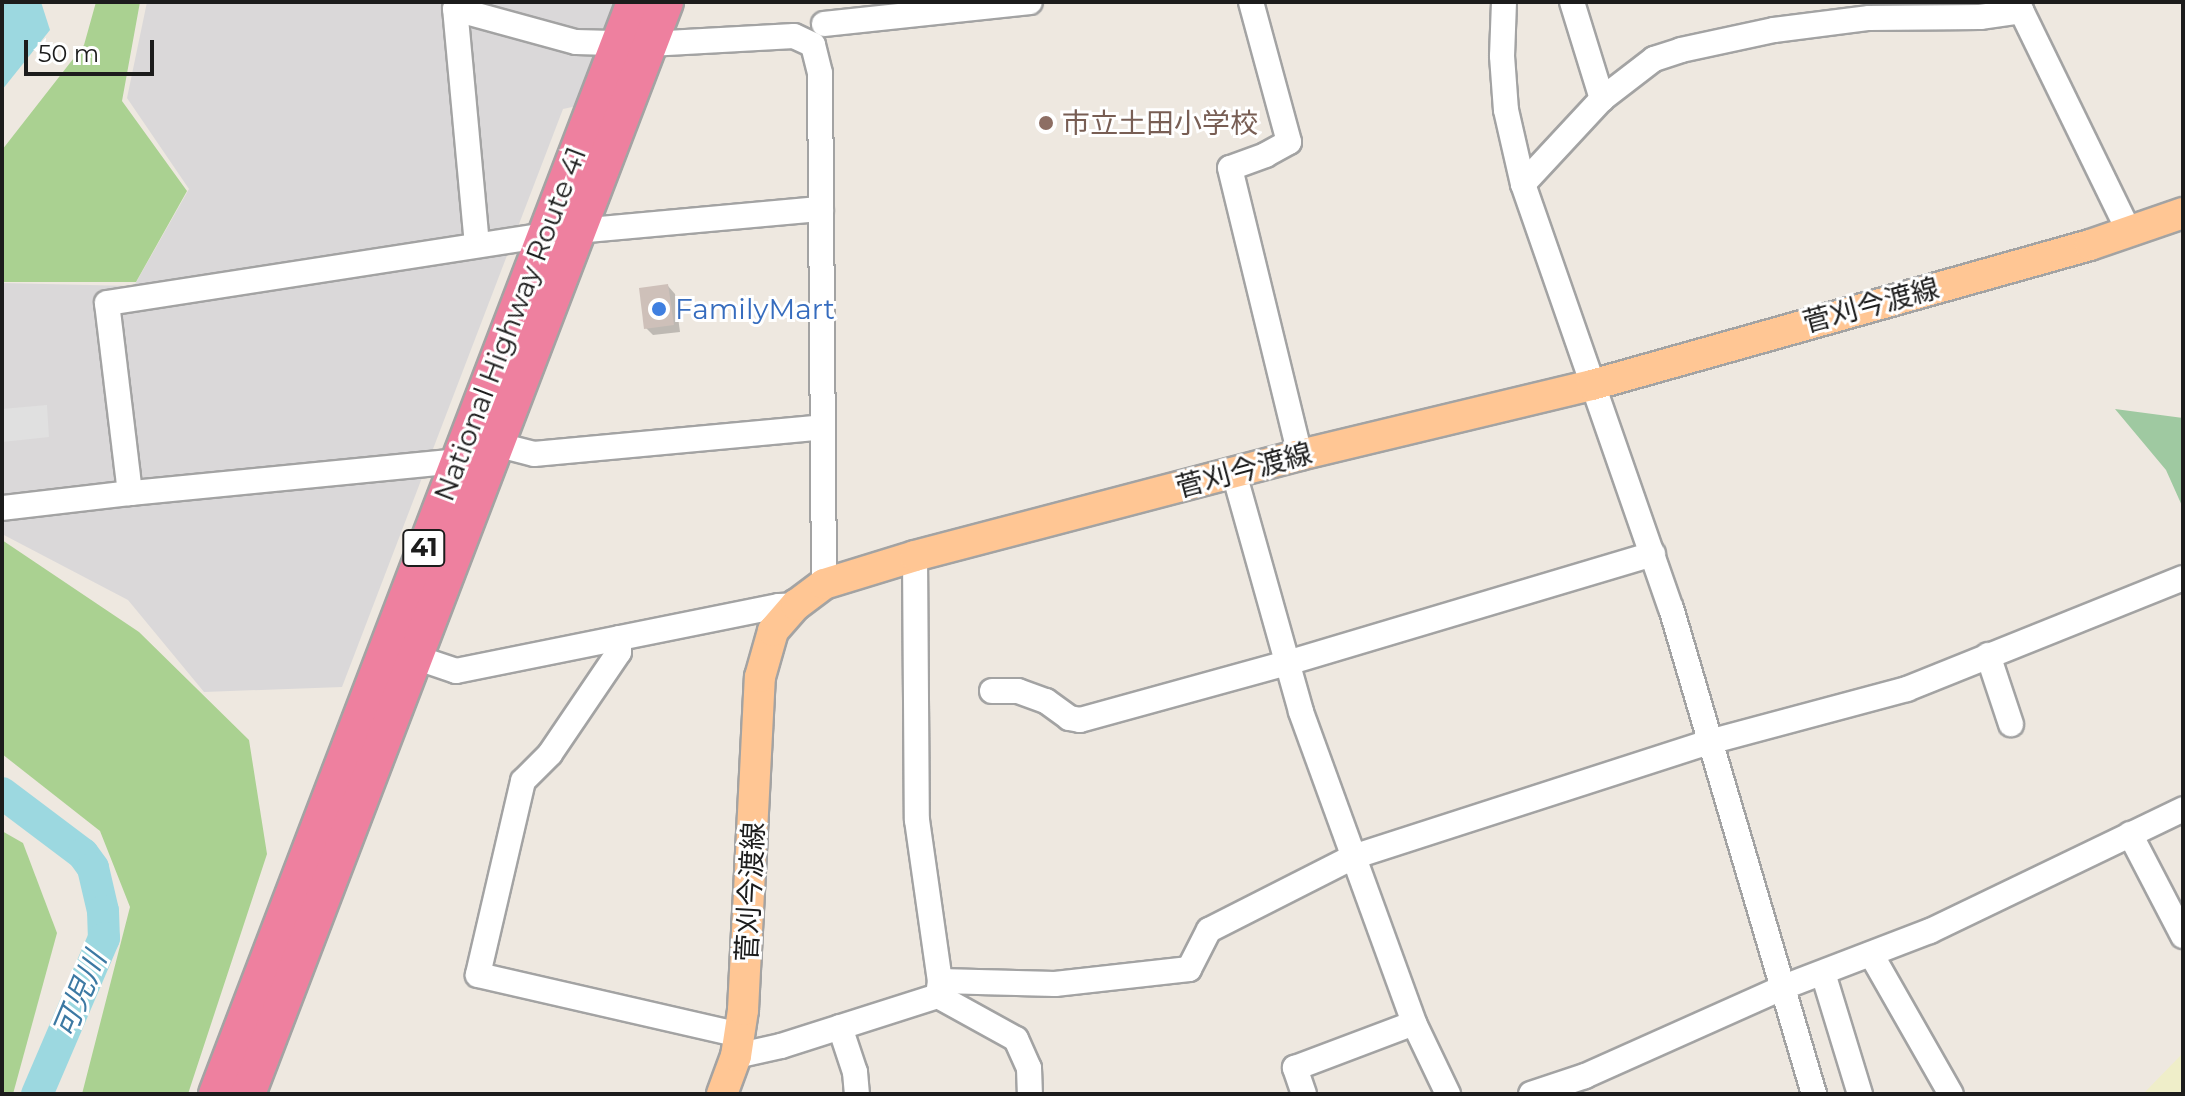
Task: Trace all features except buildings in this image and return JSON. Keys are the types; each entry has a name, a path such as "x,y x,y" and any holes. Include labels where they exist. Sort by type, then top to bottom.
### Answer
{"highway":[{"name":"National Highway Route 41","path":"634,2 634,43"},
{"name":"National Highway Route 41","path":"248,1094 400,652 458,461 561,233 634,43 666,2"},
{"name":"National Highway Route 41","path":"216,1094 400,652 495,444 561,233"}],"main road":[{"name":"菅刈今渡線","path":"722,1094 738,1046 751,882 760,677 773,631 796,605 824,584 915,556 1300,455 1592,385 2129,232 2183,213"}],"street":[{"path":"477,245 451,5 576,42 634,43 794,36 822,24 1030,2"},
{"path":"1251,2 1289,142 1266,155 1230,168 1300,455"},
{"path":"1504,2 1502,56 1506,110 1523,184 1653,554 1814,1094"},
{"path":"1572,2 1602,99"},
{"path":"1523,184 1602,99 1654,59 1681,50 1774,30 1869,18 1980,17 2020,7 2129,232"},
{"path":"822,24 824,584"},
{"path":"130,493 107,303 561,233 821,209"},
{"path":"495,444 534,454 823,427"},
{"path":"2,508 458,461"},
{"path":"1234,473 1287,663 1353,857 1414,1023 1448,1094"},
{"path":"992,691 1018,691 1046,701 1069,718 1080,720 1287,663 1653,554"},
{"path":"915,556 917,820 939,989 1016,1039 1029,1068 1030,1094"},
{"path":"619,638 619,652 550,754 523,781 478,975 738,1046 840,1027 939,989 1055,984 1189,969 1209,930 1353,857 1709,742 1907,689 2183,578"},
{"path":"400,652 456,671 796,605"},
{"path":"1988,655 2011,724"},
{"path":"1531,1094 1585,1076 1784,987 1930,931 2183,809"},
{"path":"2130,834 2183,936"},
{"path":"1871,954 1951,1094"},
{"path":"1823,973 1860,1094"},
{"path":"1304,1094 1295,1068 1414,1023"},
{"path":"840,1027 855,1072 857,1094"}],"shaded area":[{"path":"147,2 624,2 586,104 563,109 342,687 204,692 128,600 2,534 2,283 134,286 189,189 127,98"},
{"path":"47,405 49,437 2,442 2,409"}],"green space":[{"path":"96,2 140,2 122,101 187,191 136,282 2,282 2,150 84,45"},
{"path":"2115,409 2183,418 2183,508 2166,470"},
{"path":"2,540 139,632 249,740 267,854 188,1094 82,1094 130,907 100,831 2,754"},
{"path":"2,831 23,843 57,933 13,1094 2,1094"},
{"path":"2183,1053 2183,1094 2143,1094"}],"water":[{"path":"2,2 41,2 50,30 2,90"}],"waterway":[{"name":"可児川","path":"2,793 83,854 93,868 103,911 104,938 37,1094"}],"place":[{"name":"市立土田小学校","path":"1046,123"},
{"name":"FamilyMart","path":"659,309"}]}
